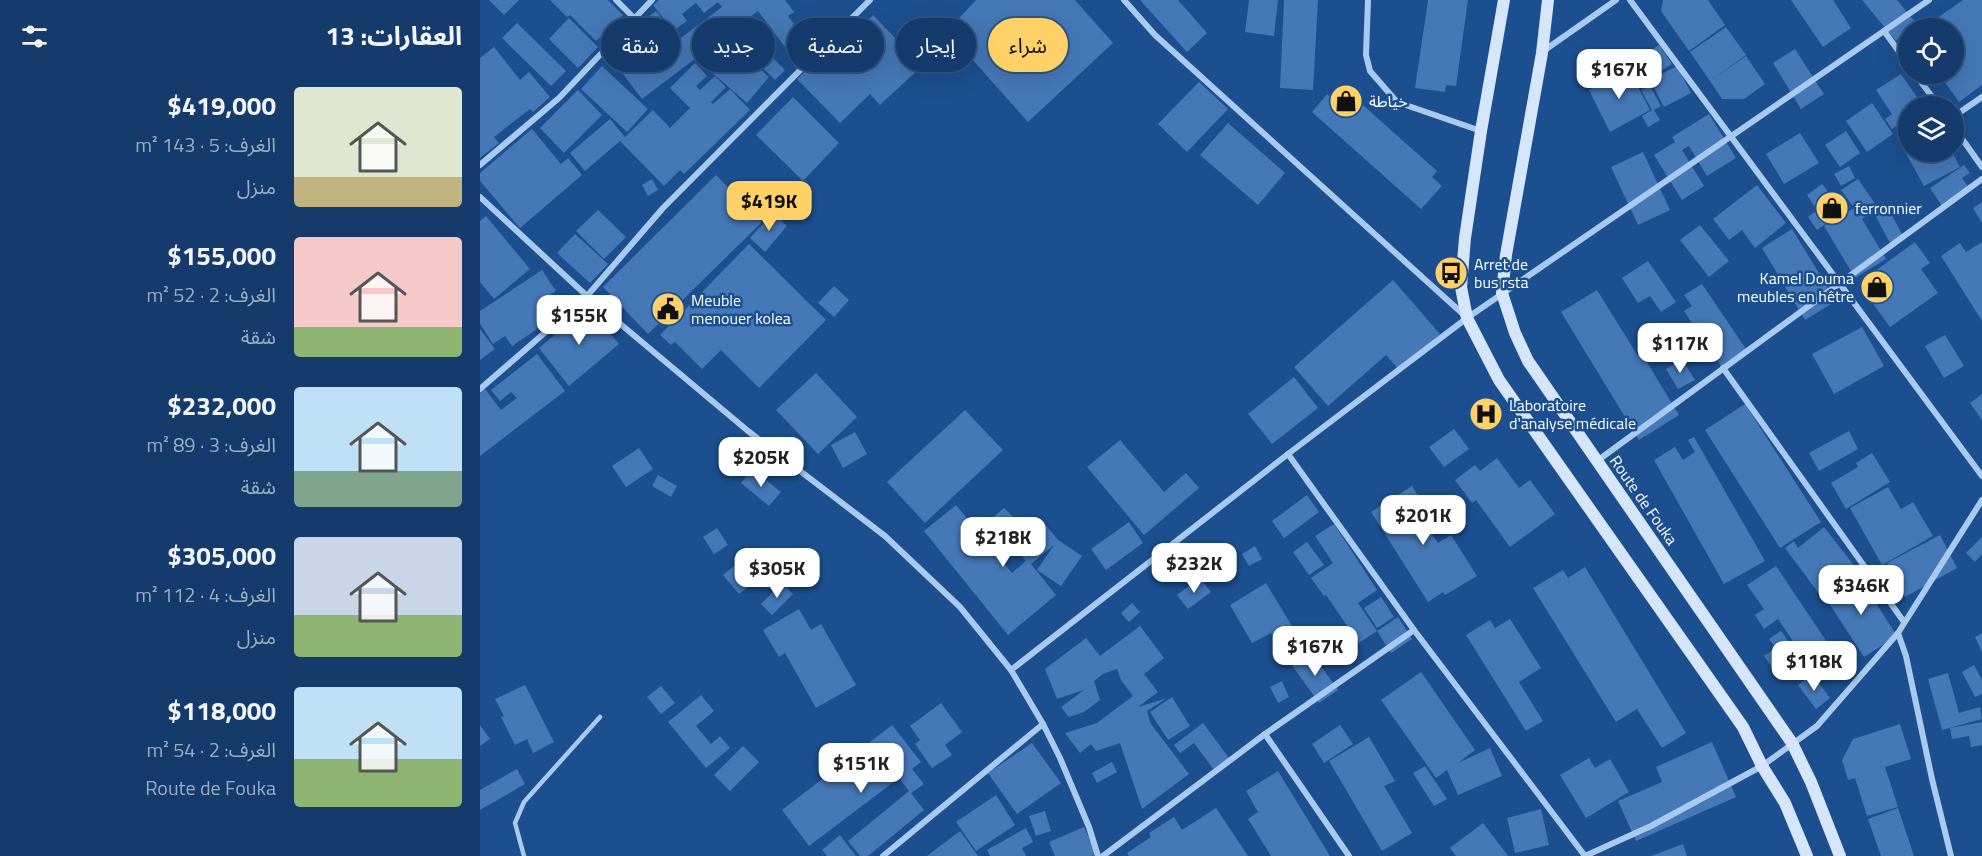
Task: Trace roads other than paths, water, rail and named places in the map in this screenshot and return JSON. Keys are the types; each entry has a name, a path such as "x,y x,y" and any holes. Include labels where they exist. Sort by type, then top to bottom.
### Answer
{"main road":[{"path":"1504,0 1464,238 1461,287 1467,318 1499,380 1743,727 1762,766 1785,803 1807,856"},
{"name":"Route de Fouka","path":"1548,0 1542,53 1506,255 1502,293 1515,333 1528,361 1792,743 1811,782 1840,856"}],"street":[{"path":"616,0 634,18 652,0"},
{"path":"480,389 587,296 663,208 870,0"},
{"path":"1124,0 1155,35 1467,318"},
{"path":"1368,0 1366,55 1370,71 1397,102 1481,131"},
{"path":"1542,53 1616,0"},
{"path":"1630,0 1982,476"},
{"path":"1011,670 1467,318 1929,0"},
{"path":"1884,31 1898,50"},
{"path":"480,165 559,98 601,53"},
{"path":"1964,109 1982,97"},
{"path":"1964,142 1982,167"},
{"path":"1597,460 1982,179"},
{"path":"480,197 587,296 748,431 885,536 960,607 1011,670 1043,724 1089,827 1098,856"},
{"path":"1723,368 1904,622"},
{"path":"1288,454 1414,630 1585,856 1651,826 1762,766 1817,726 1898,633 1982,500"},
{"path":"1103,856 1265,734 1414,630"},
{"path":"1898,633 1906,656 1951,856"},
{"path":"883,856 1043,724"},
{"path":"1265,734 1349,856"}],"lane":[{"path":"524,856 515,823 524,802 600,717"}],"place":[{"name":"خياطة","path":"1346,101"},
{"name":"ferronnier","path":"1832,208"},
{"name":"Arret de bus rsta","path":"1451,273"},
{"name":"Kamel Douma meubles en hêtre","path":"1877,287"},
{"name":"Meuble menouer kolea","path":"668,309"},
{"name":"Laboratoire d'analyse médicale","path":"1486,414"}]}
